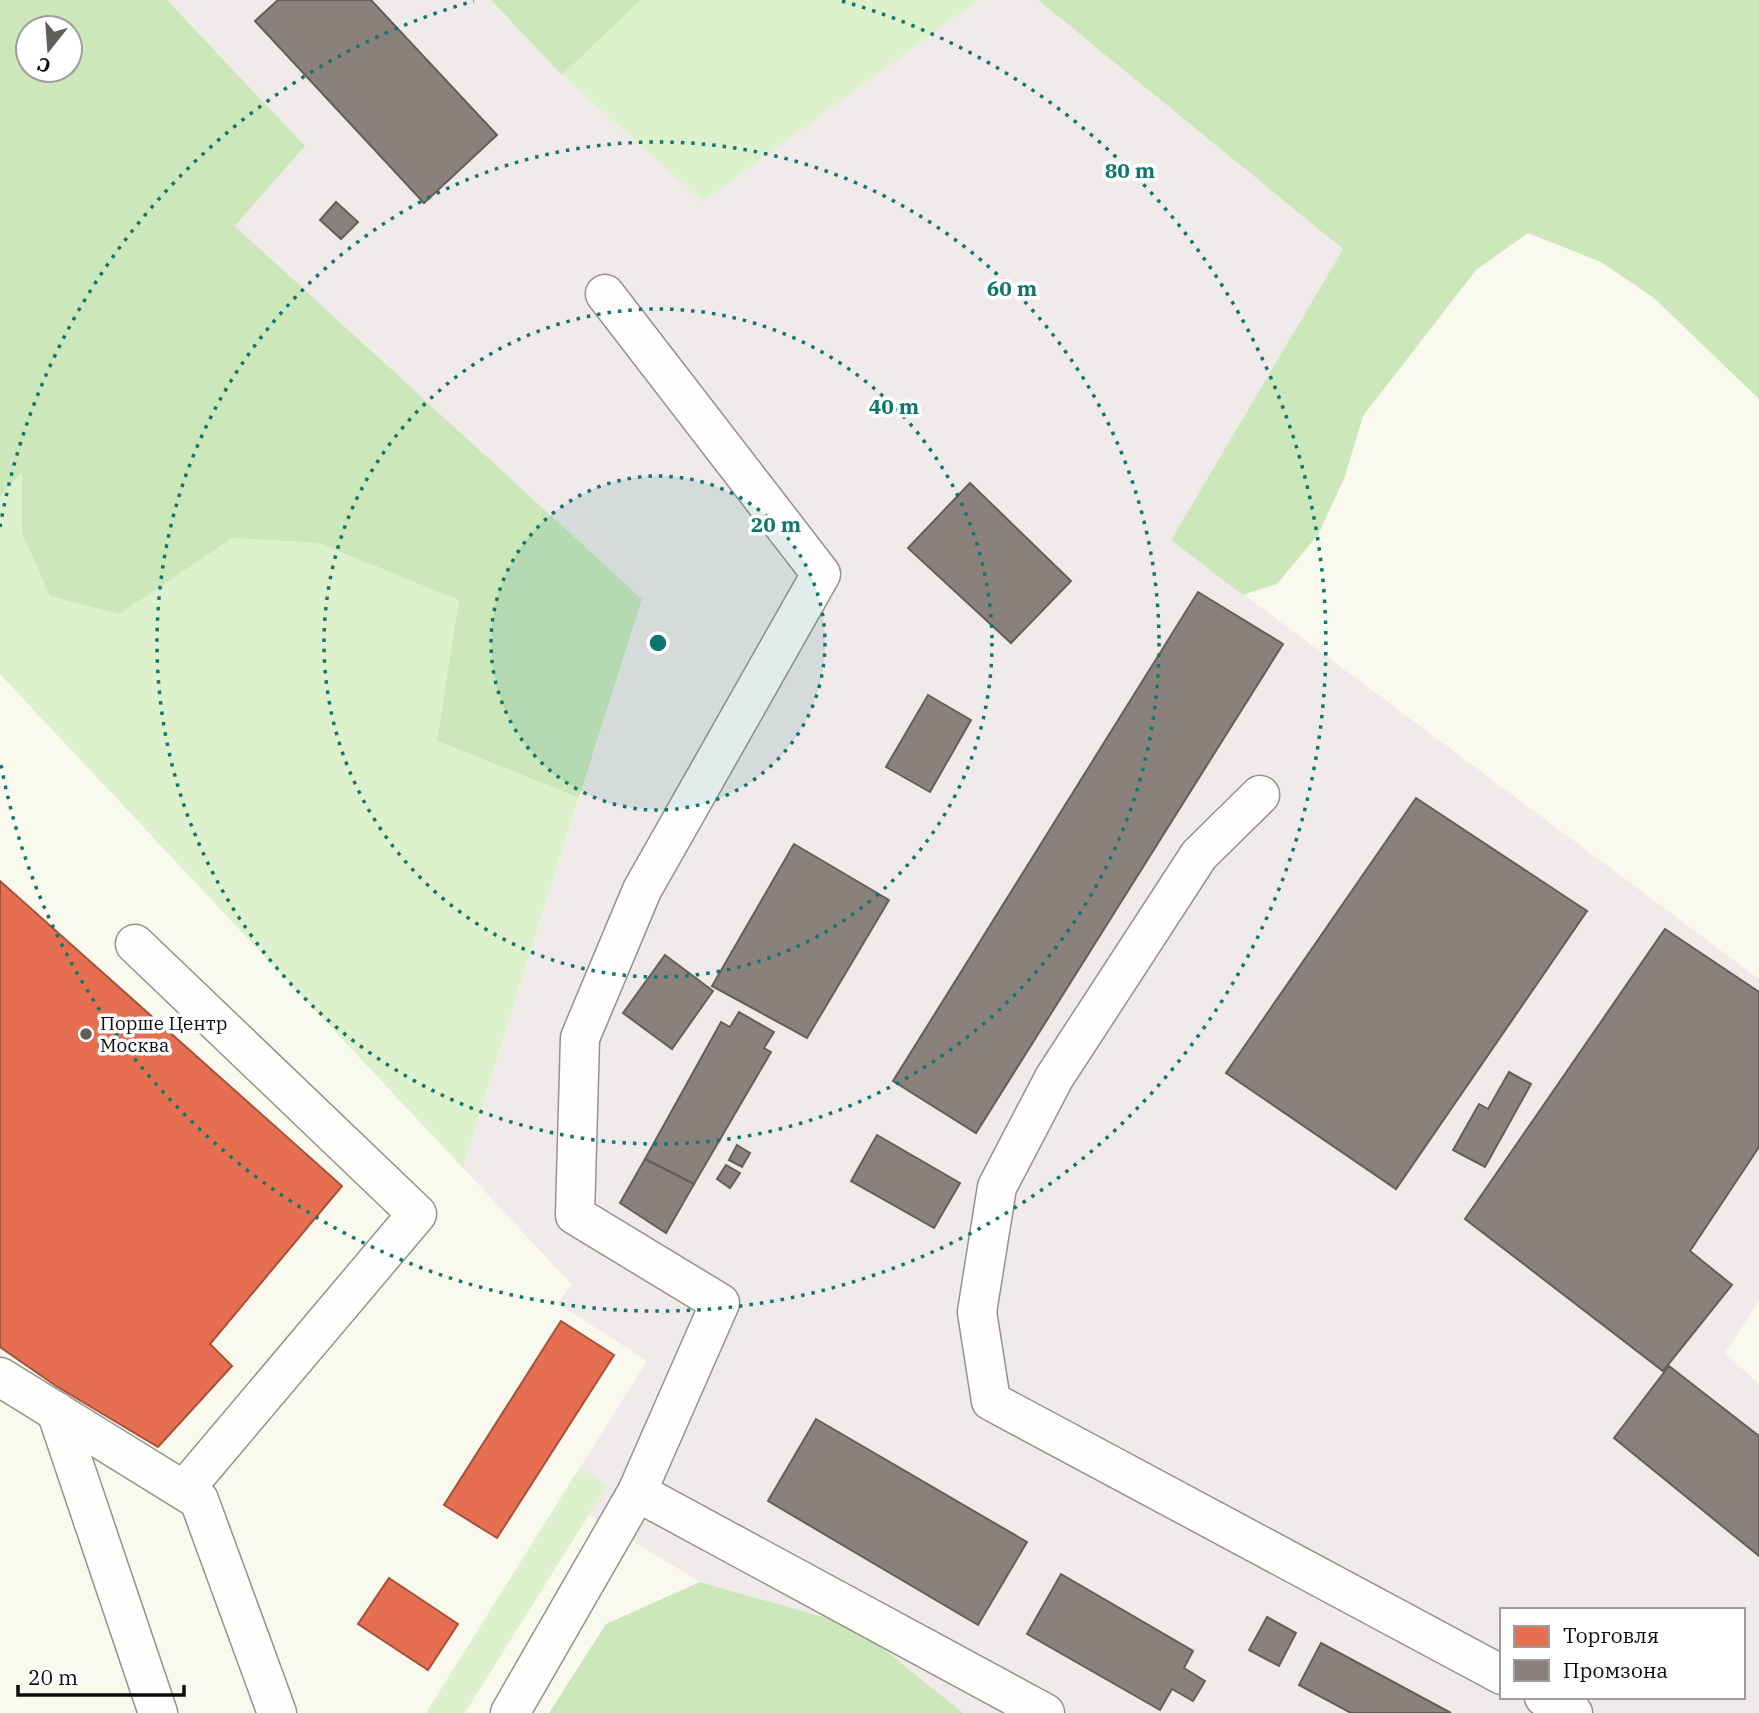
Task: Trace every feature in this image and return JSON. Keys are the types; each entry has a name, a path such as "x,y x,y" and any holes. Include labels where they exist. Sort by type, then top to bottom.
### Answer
{"lane":[{"path":"510,1713 637,1492 720,1303 575,1215 580,1038 642,890 821,574 605,294"},
{"path":"1260,795 1199,855 1054,1077 998,1186 977,1312 991,1401 1500,1674"},
{"path":"135,944 417,1214 184,1490"},
{"path":"0,1377 199,1500 276,1713"},
{"path":"56,1411 158,1713"},
{"path":"637,1492 1045,1713"},
{"path":"1548,1699 1573,1713"}],"shaded area":[{"path":"167,0 491,0 562,75 703,202 979,0 1038,0 1343,249 1171,540 1759,979 1759,1301 1725,1353 1759,1384 1759,1713 963,1713 855,1626 700,1582 561,1498 647,1361 557,1303 572,1285 463,1168 642,599 235,226 305,146"}],"green space":[{"path":"0,0 167,0 305,146 235,226 642,599 579,798 437,741 459,600 318,543 233,538 119,614 50,596 22,533 22,472 0,497"},
{"path":"491,0 641,0 562,75"},
{"path":"641,0 979,0 703,202 562,75"},
{"path":"1038,0 1759,0 1759,399 1654,298 1601,262 1528,233 1476,270 1363,416 1344,479 1318,535 1277,584 1243,595 1171,540 1343,249"},
{"path":"22,471 22,533 119,613 233,538 318,543 460,600 437,741 579,798 463,1168 0,674 0,497"},
{"path":"580,1467 607,1486 465,1713 426,1713"},
{"path":"700,1582 855,1626 963,1713 549,1713 606,1624"}],"building: Торговля":[{"name":"Порше Центр Москва","path":"0,881 342,1186 210,1344 232,1366 158,1447 56,1386 0,1347"},
{"path":"561,1321 614,1355 497,1538 444,1505"},
{"path":"389,1578 458,1624 428,1670 358,1624"}],"building: Промзона":[{"path":"278,0 371,0 497,135 424,203 255,21"},
{"path":"336,202 358,222 341,239 320,220"},
{"path":"970,483 1071,581 1011,643 908,548"},
{"path":"1198,592 1283,644 976,1133 893,1081"},
{"path":"928,695 971,720 930,792 886,767"},
{"path":"1416,798 1587,911 1396,1189 1226,1073"},
{"path":"794,844 889,900 807,1038 712,986"},
{"path":"1665,929 1759,992 1759,1147 1690,1251 1732,1285 1663,1371 1465,1219"},
{"path":"665,955 713,991 672,1049 623,1013"},
{"path":"739,1012 774,1032 764,1048 771,1052 694,1184 645,1159 721,1022 730,1027"},
{"path":"1509,1072 1531,1084 1485,1167 1453,1150 1479,1104 1488,1109"},
{"path":"877,1135 960,1183 934,1228 851,1181"},
{"path":"737,1145 750,1153 742,1167 729,1160"},
{"path":"645,1159 694,1184 666,1233 620,1203"},
{"path":"726,1165 740,1173 730,1188 717,1179"},
{"path":"1669,1366 1759,1436 1759,1556 1614,1438"},
{"path":"816,1419 1027,1542 978,1625 768,1501"},
{"path":"1061,1574 1193,1651 1184,1668 1205,1681 1193,1701 1172,1689 1160,1710 1027,1634"},
{"path":"1267,1617 1296,1633 1279,1666 1249,1650"},
{"path":"1321,1643 1451,1713 1351,1713 1299,1685"}],"place":[{"name":"Порше Центр Москва","path":"86,1034"}]}
